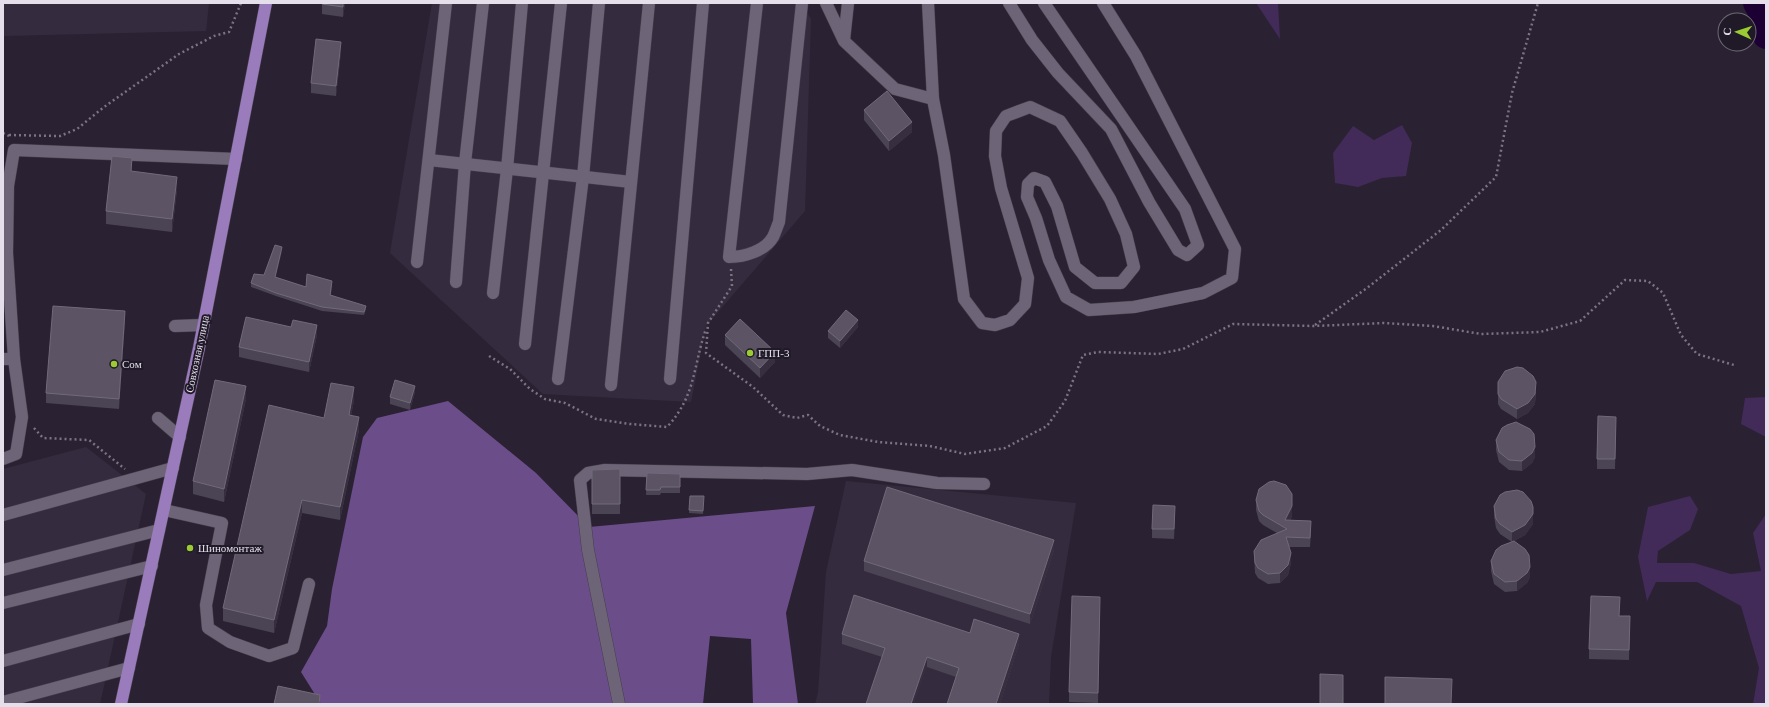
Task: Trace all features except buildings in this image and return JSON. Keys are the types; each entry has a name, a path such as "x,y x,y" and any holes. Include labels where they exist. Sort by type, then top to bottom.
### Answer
{"main road":[{"name":"Совхозная улица","path":"121,704 174,468 204,325 266,3"}],"street":[{"path":"417,262 446,3"},
{"path":"456,282 465,163 483,3"},
{"path":"493,293 507,169 522,3"},
{"path":"525,344 561,3"},
{"path":"558,379 583,177 599,3"},
{"path":"611,385 649,3"},
{"path":"670,379 703,3"},
{"path":"757,3 729,257 741,257 760,249 772,239 779,222 802,3"},
{"path":"826,3 844,41 895,88 933,99"},
{"path":"844,41 848,3"},
{"path":"928,3 933,99 944,155 964,299 982,323 995,324 1010,320 1025,304 1028,278 1001,188 995,156 996,131 1006,116 1030,107 1060,121 1082,153 1110,198 1126,234 1134,267 1121,283 1095,283 1076,267 1057,206 1045,182 1034,178 1028,184 1027,197 1036,218 1049,260 1066,297 1089,310 1134,308 1203,293 1232,278 1235,249 1136,56 1103,3"},
{"path":"1009,3 1032,40 1058,73 1111,129 1150,202 1178,250 1187,255 1198,244 1185,210 1044,3"},
{"path":"3,459 16,454 22,417 9,359 5,253 6,186 14,150 236,159"},
{"path":"429,160 507,169 543,171 632,182"},
{"path":"175,326 204,325"},
{"path":"158,418 180,437"},
{"path":"3,515 174,468"},
{"path":"619,704 588,550 580,480 588,473 605,470 807,474 852,470 937,483 984,484"},
{"path":"164,510 222,523 206,605 208,628 230,642 269,656 293,648 309,584"},
{"path":"3,570 159,530"},
{"path":"3,603 152,566"},
{"path":"3,661 139,624"},
{"path":"3,702 129,668"}],"path":[{"path":"9,135 60,136 77,129 104,107 179,54 214,36 229,32 242,3"},
{"path":"1314,326 1367,288 1441,230 1496,177 1512,93 1538,3"},
{"path":"729,257 732,286 708,323 706,353 752,387 783,415 797,418 808,415 820,426 840,435 878,442 930,446 965,454 1006,448 1047,426 1065,401 1083,355 1098,352 1158,354 1183,349 1233,324 1314,326 1384,323 1433,326 1481,334 1540,332 1580,321 1625,280 1648,281 1663,293 1681,335 1697,354 1734,365"},
{"path":"22,417 43,438 89,440 138,478"}],"shaded area":[{"path":"3,3 209,3 206,31 3,36"},
{"path":"432,3 801,3 811,19 805,211 706,326 691,402 543,394 390,253"},
{"path":"1256,3 1278,3 1280,39"},
{"path":"1402,125 1412,143 1406,176 1382,178 1358,187 1335,183 1333,153 1353,126 1374,140"},
{"path":"1766,397 1766,437 1741,424 1745,398"},
{"path":"448,401 536,473 589,527 815,506 786,613 798,704 753,704 751,639 710,636 703,704 321,704 301,672 327,626 332,589 363,437 377,418"},
{"path":"86,447 146,494 100,704 3,704 3,469"},
{"path":"846,481 1076,503 1051,657 1049,704 815,704 818,693 826,572"},
{"path":"1690,496 1698,509 1690,530 1658,551 1657,563 1694,563 1731,574 1761,571 1753,533 1766,514 1766,704 1753,704 1759,668 1741,606 1697,582 1656,582 1647,601 1638,557 1648,507"}],"waterway":[{"path":"1756,3 1760,10 1766,36"}],"place":[{"name":"ГПП-3","path":"750,353"},
{"name":"Сом","path":"114,364"},
{"name":"Шиномонтаж","path":"190,548"}]}
